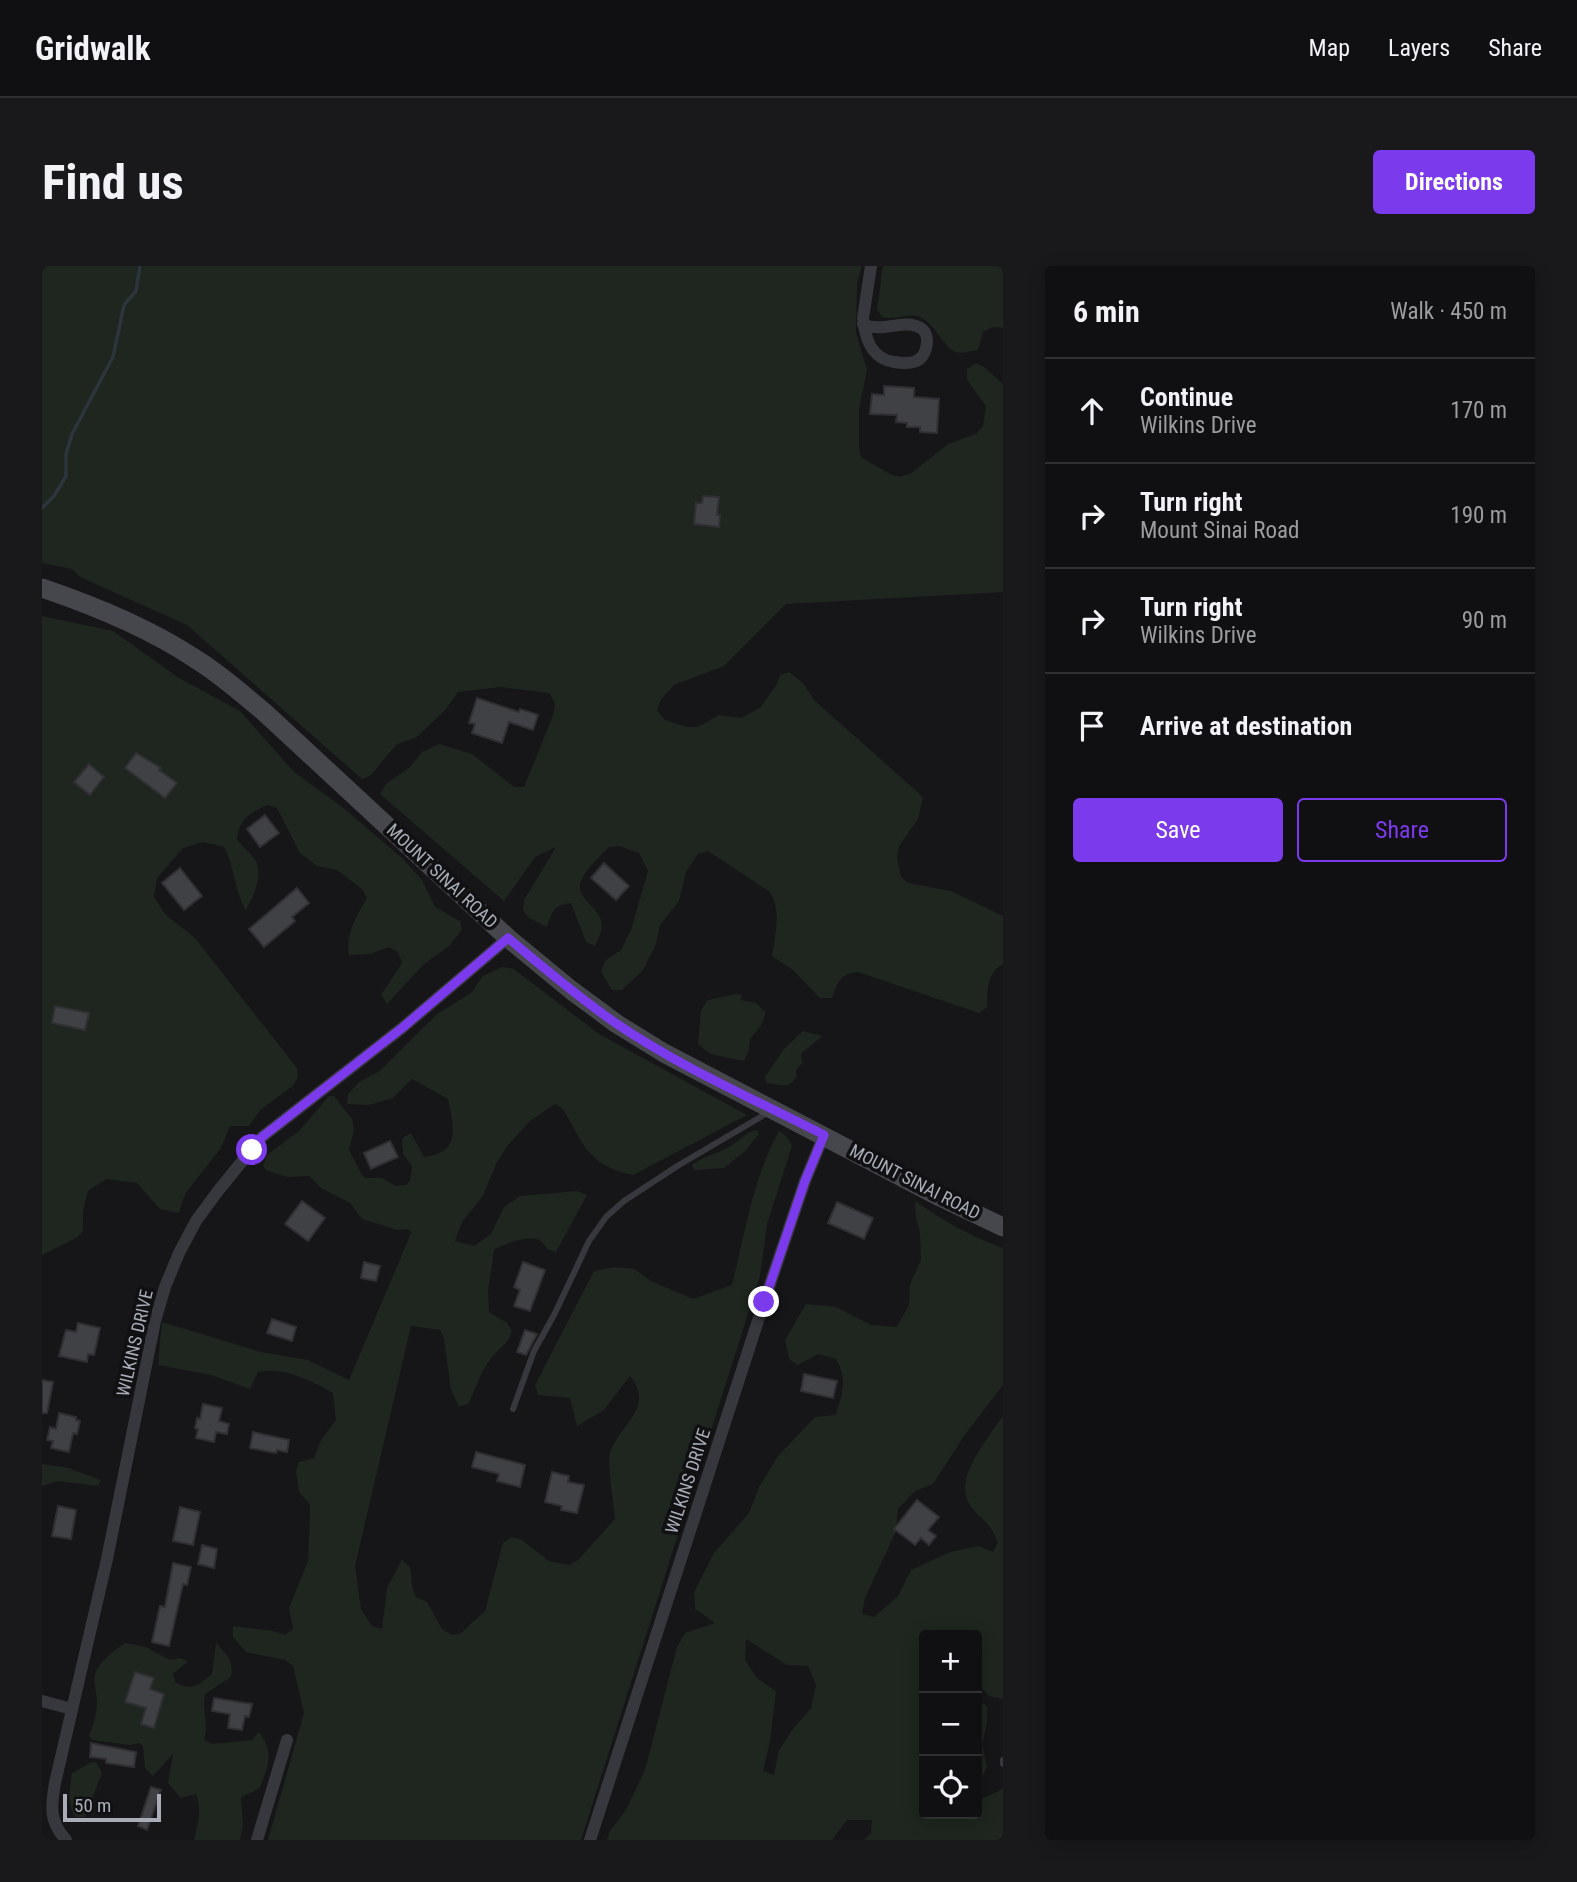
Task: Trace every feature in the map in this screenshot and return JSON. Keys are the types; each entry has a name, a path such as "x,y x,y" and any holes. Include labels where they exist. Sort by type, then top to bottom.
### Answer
{"street":[{"path":"863,324 871,328 897,324 921,328 927,335 923,356 916,361 902,363 882,359 873,353 863,324 871,266"},
{"name":"MOUNT SINAI ROAD","path":"42,588 96,607 159,636 225,680 263,711 508,938 617,1024 664,1053 1003,1227"},
{"name":"WILKINS DRIVE","path":"66,1840 57,1830 47,1808 120,1500 155,1321 179,1253 196,1221 262,1137 402,1028 508,938"},
{"name":"WILKINS DRIVE","path":"590,1840 768,1290 805,1181 824,1135"},
{"path":"42,1701 72,1709"},
{"path":"257,1840 287,1740"}],"lane":[{"path":"513,1409 534,1352 589,1241 606,1217 624,1201 679,1165 773,1109"}],"shaded area":[{"path":"42,266 862,266 857,283 856,333 867,370 859,409 861,457 890,474 899,477 910,474 948,444 976,434 983,426 986,406 967,380 967,369 976,363 1003,384 1003,592 786,604 724,666 674,685 660,701 657,710 665,720 687,727 698,727 719,715 741,718 760,708 780,675 789,672 803,683 814,700 923,797 918,819 899,846 897,856 901,877 908,883 951,891 1003,916 1003,964 991,977 987,1007 979,1013 858,972 847,974 840,979 832,998 820,998 793,970 772,956 777,915 770,892 708,851 698,854 686,872 679,901 660,925 656,944 643,970 622,990 612,990 601,972 605,961 621,950 631,930 648,871 639,853 619,846 609,847 583,877 580,890 597,912 602,925 595,946 586,942 571,903 560,905 554,910 547,927 529,918 523,910 524,900 556,847 535,857 504,901 380,794 386,784 410,767 422,752 439,744 472,754 514,787 524,787 554,713 555,703 549,693 500,687 458,692 446,709 417,737 397,744 371,775 362,779 187,625 80,577 72,569 42,563"},
{"path":"883,266 1003,266 1003,328 992,327 983,332 978,350 958,353 920,317 882,317 877,309"},
{"path":"42,616 113,631 179,678 240,711 294,772 341,806 402,858 422,880 435,907 460,921 462,930 449,946 423,965 387,1004 381,995 402,963 398,952 389,947 370,954 349,955 350,932 367,898 362,889 337,870 317,866 300,853 277,808 268,805 251,814 238,833 237,840 254,858 258,867 256,887 246,910 224,847 203,842 183,848 157,878 154,897 166,915 195,938 297,1068 298,1077 293,1086 260,1110 249,1126 230,1126 221,1148 185,1194 179,1213 160,1209 137,1183 106,1179 88,1191 83,1211 83,1231 76,1238 42,1255"},
{"path":"502,967 514,969 599,1034 747,1115 633,1175 611,1168 596,1159 565,1113 555,1104 530,1121 508,1145 496,1164 483,1196 462,1222 455,1241 474,1246 491,1234 504,1207 520,1196 577,1191 587,1195 556,1252 547,1249 542,1242 535,1239 516,1241 494,1250 488,1291 489,1312 507,1323 512,1331 485,1368 469,1403 459,1407 451,1390 444,1339 440,1330 411,1326 355,1566 361,1609 372,1626 382,1629 387,1588 402,1560 410,1567 416,1597 427,1602 442,1629 452,1635 461,1633 485,1611 503,1543 512,1537 522,1540 549,1561 569,1565 578,1560 615,1519 609,1459 614,1443 637,1407 637,1388 630,1376 604,1410 577,1426 570,1398 538,1395 535,1385 594,1271 614,1267 634,1269 651,1281 693,1299 732,1285 756,1187 779,1131 787,1137 792,1146 767,1224 760,1276 581,1840 268,1840 304,1713 293,1666 285,1660 246,1652 233,1637 233,1626 285,1635 293,1629 289,1608 308,1561 310,1514 310,1504 299,1492 296,1471 299,1462 314,1458 321,1440 336,1420 333,1393 307,1380 278,1371 258,1372 250,1389 211,1375 158,1365 162,1322 261,1352 308,1360 349,1380 411,1233 408,1229 397,1230 362,1219 350,1203 321,1188 309,1176 287,1177 266,1170 263,1166 267,1155 299,1131 329,1096 334,1096 352,1119 354,1130 349,1150 362,1175 366,1178 382,1178 396,1186 406,1185 410,1181 412,1166 403,1154 402,1138 411,1133 424,1157 447,1148 451,1142 453,1128 448,1099 412,1079 393,1098 369,1105 347,1104 348,1094 359,1082 380,1071 437,1014 471,993 483,976"},
{"path":"741,995 741,1000 756,1003 766,1013 760,1027 750,1039 744,1061 710,1054 698,1044 701,1010 708,1000"},
{"path":"803,1031 822,1036 801,1054 802,1063 796,1070 797,1076 788,1085 767,1083 765,1077 784,1049"},
{"path":"756,1130 759,1134 744,1152 724,1168 694,1170 692,1165"},
{"path":"915,1201 957,1228 1003,1248 1003,1385 964,1436 933,1484 915,1491 898,1509 896,1531 865,1598 862,1614 874,1617 898,1596 911,1570 950,1552 978,1546 993,1552 998,1542 990,1527 970,1505 965,1486 971,1465 1003,1416 1003,1699 989,1696 982,1688 982,1630 919,1630 919,1819 982,1819 982,1799 1003,1789 1003,1840 864,1840 871,1833 872,1820 847,1820 832,1840 607,1840 610,1831 626,1810 645,1770 677,1647 685,1633 715,1623 695,1609 694,1592 714,1553 749,1513 759,1487 778,1456 815,1417 836,1415 843,1380 836,1359 818,1354 798,1365 789,1359 785,1340 806,1304 836,1307 871,1325 897,1327 909,1305 910,1284 921,1260","holes":["746,1639 787,1665 808,1666 816,1685 811,1708 779,1750 774,1775 763,1771 776,1691 757,1678 745,1660"]},
{"path":"42,1464 68,1468 101,1480 98,1486 58,1481 42,1486"},
{"path":"125,1643 146,1647 170,1660 180,1658 188,1661 173,1674 176,1683 187,1687 199,1684 212,1674 216,1643 229,1658 231,1677 205,1694 204,1740 212,1744 252,1740 259,1732 267,1747 269,1760 260,1788 241,1797 243,1826 240,1840 194,1840 199,1817 198,1800 196,1794 181,1798 168,1783 173,1754 153,1776 145,1768 143,1746 140,1743 130,1745 92,1740 89,1736 97,1707 94,1682 96,1672 105,1658"},
{"path":"982,1702 987,1706 987,1724 982,1744"},
{"path":"982,1744 987,1767 982,1777"},
{"path":"92,1762 97,1763 102,1773 85,1817 76,1817 70,1802 72,1773"}],"building":[{"path":"884,386 914,388 914,397 939,399 937,433 920,432 920,427 907,427 907,423 896,422 897,415 870,414 872,394 884,395"},
{"path":"703,496 719,497 719,527 694,524 696,503 702,503"},
{"path":"477,698 519,712 520,709 538,715 533,730 509,722 502,743 472,733 475,724 469,723"},
{"path":"136,753 161,768 159,770 177,783 165,798 125,768"},
{"path":"89,764 104,777 90,795 74,782"},
{"path":"265,815 279,833 260,847 247,829"},
{"path":"604,863 629,886 616,900 591,878"},
{"path":"180,868 202,896 184,910 162,883"},
{"path":"297,888 309,903 292,917 295,921 264,947 249,929"},
{"path":"55,1006 89,1013 85,1030 52,1023"},
{"path":"390,1141 398,1157 371,1169 364,1153"},
{"path":"302,1201 325,1218 308,1241 285,1224"},
{"path":"837,1202 873,1218 864,1239 828,1223"},
{"path":"364,1262 380,1266 376,1281 361,1278"},
{"path":"523,1262 545,1270 530,1311 514,1306 520,1290 514,1287"},
{"path":"272,1319 296,1327 292,1341 267,1333"},
{"path":"78,1323 100,1328 94,1355 88,1354 87,1362 59,1356 66,1330 76,1332"},
{"path":"525,1330 537,1334 526,1355 517,1352"},
{"path":"804,1374 837,1381 833,1398 801,1391"},
{"path":"42,1380 53,1382 47,1413 42,1413"},
{"path":"203,1404 222,1408 219,1421 229,1424 227,1434 216,1432 214,1442 196,1438 197,1418 200,1419"},
{"path":"59,1413 76,1417 76,1420 80,1421 77,1434 73,1433 69,1452 51,1448 53,1441 47,1440 50,1427 56,1429"},
{"path":"253,1432 289,1440 287,1452 277,1450 276,1453 250,1448"},
{"path":"476,1452 525,1465 520,1487 497,1481 499,1474 472,1467"},
{"path":"552,1472 569,1476 568,1482 584,1485 577,1513 561,1510 562,1506 545,1502"},
{"path":"917,1500 939,1517 928,1530 936,1536 929,1545 921,1538 915,1545 894,1529"},
{"path":"58,1506 76,1510 71,1539 52,1536"},
{"path":"180,1507 200,1512 193,1545 173,1541"},
{"path":"202,1545 217,1549 214,1568 198,1564"},
{"path":"173,1563 191,1567 187,1585 183,1584 169,1646 152,1642 160,1606 165,1607"},
{"path":"135,1672 154,1678 150,1689 164,1694 154,1728 141,1724 146,1708 125,1702"},
{"path":"214,1698 252,1704 249,1717 245,1716 242,1730 228,1728 230,1714 212,1711"},
{"path":"91,1743 136,1752 134,1767 106,1763 106,1759 90,1757"},
{"path":"151,1787 161,1790 147,1830 138,1826"}],"waterway":[{"path":"42,508 54,496 66,476 66,454 72,434 113,357 124,305 136,291 140,266"}],"route":[{"path":"252,1150 262,1137 402,1028 508,938 617,1024 664,1053 824,1135 805,1181 764,1302"}]}
